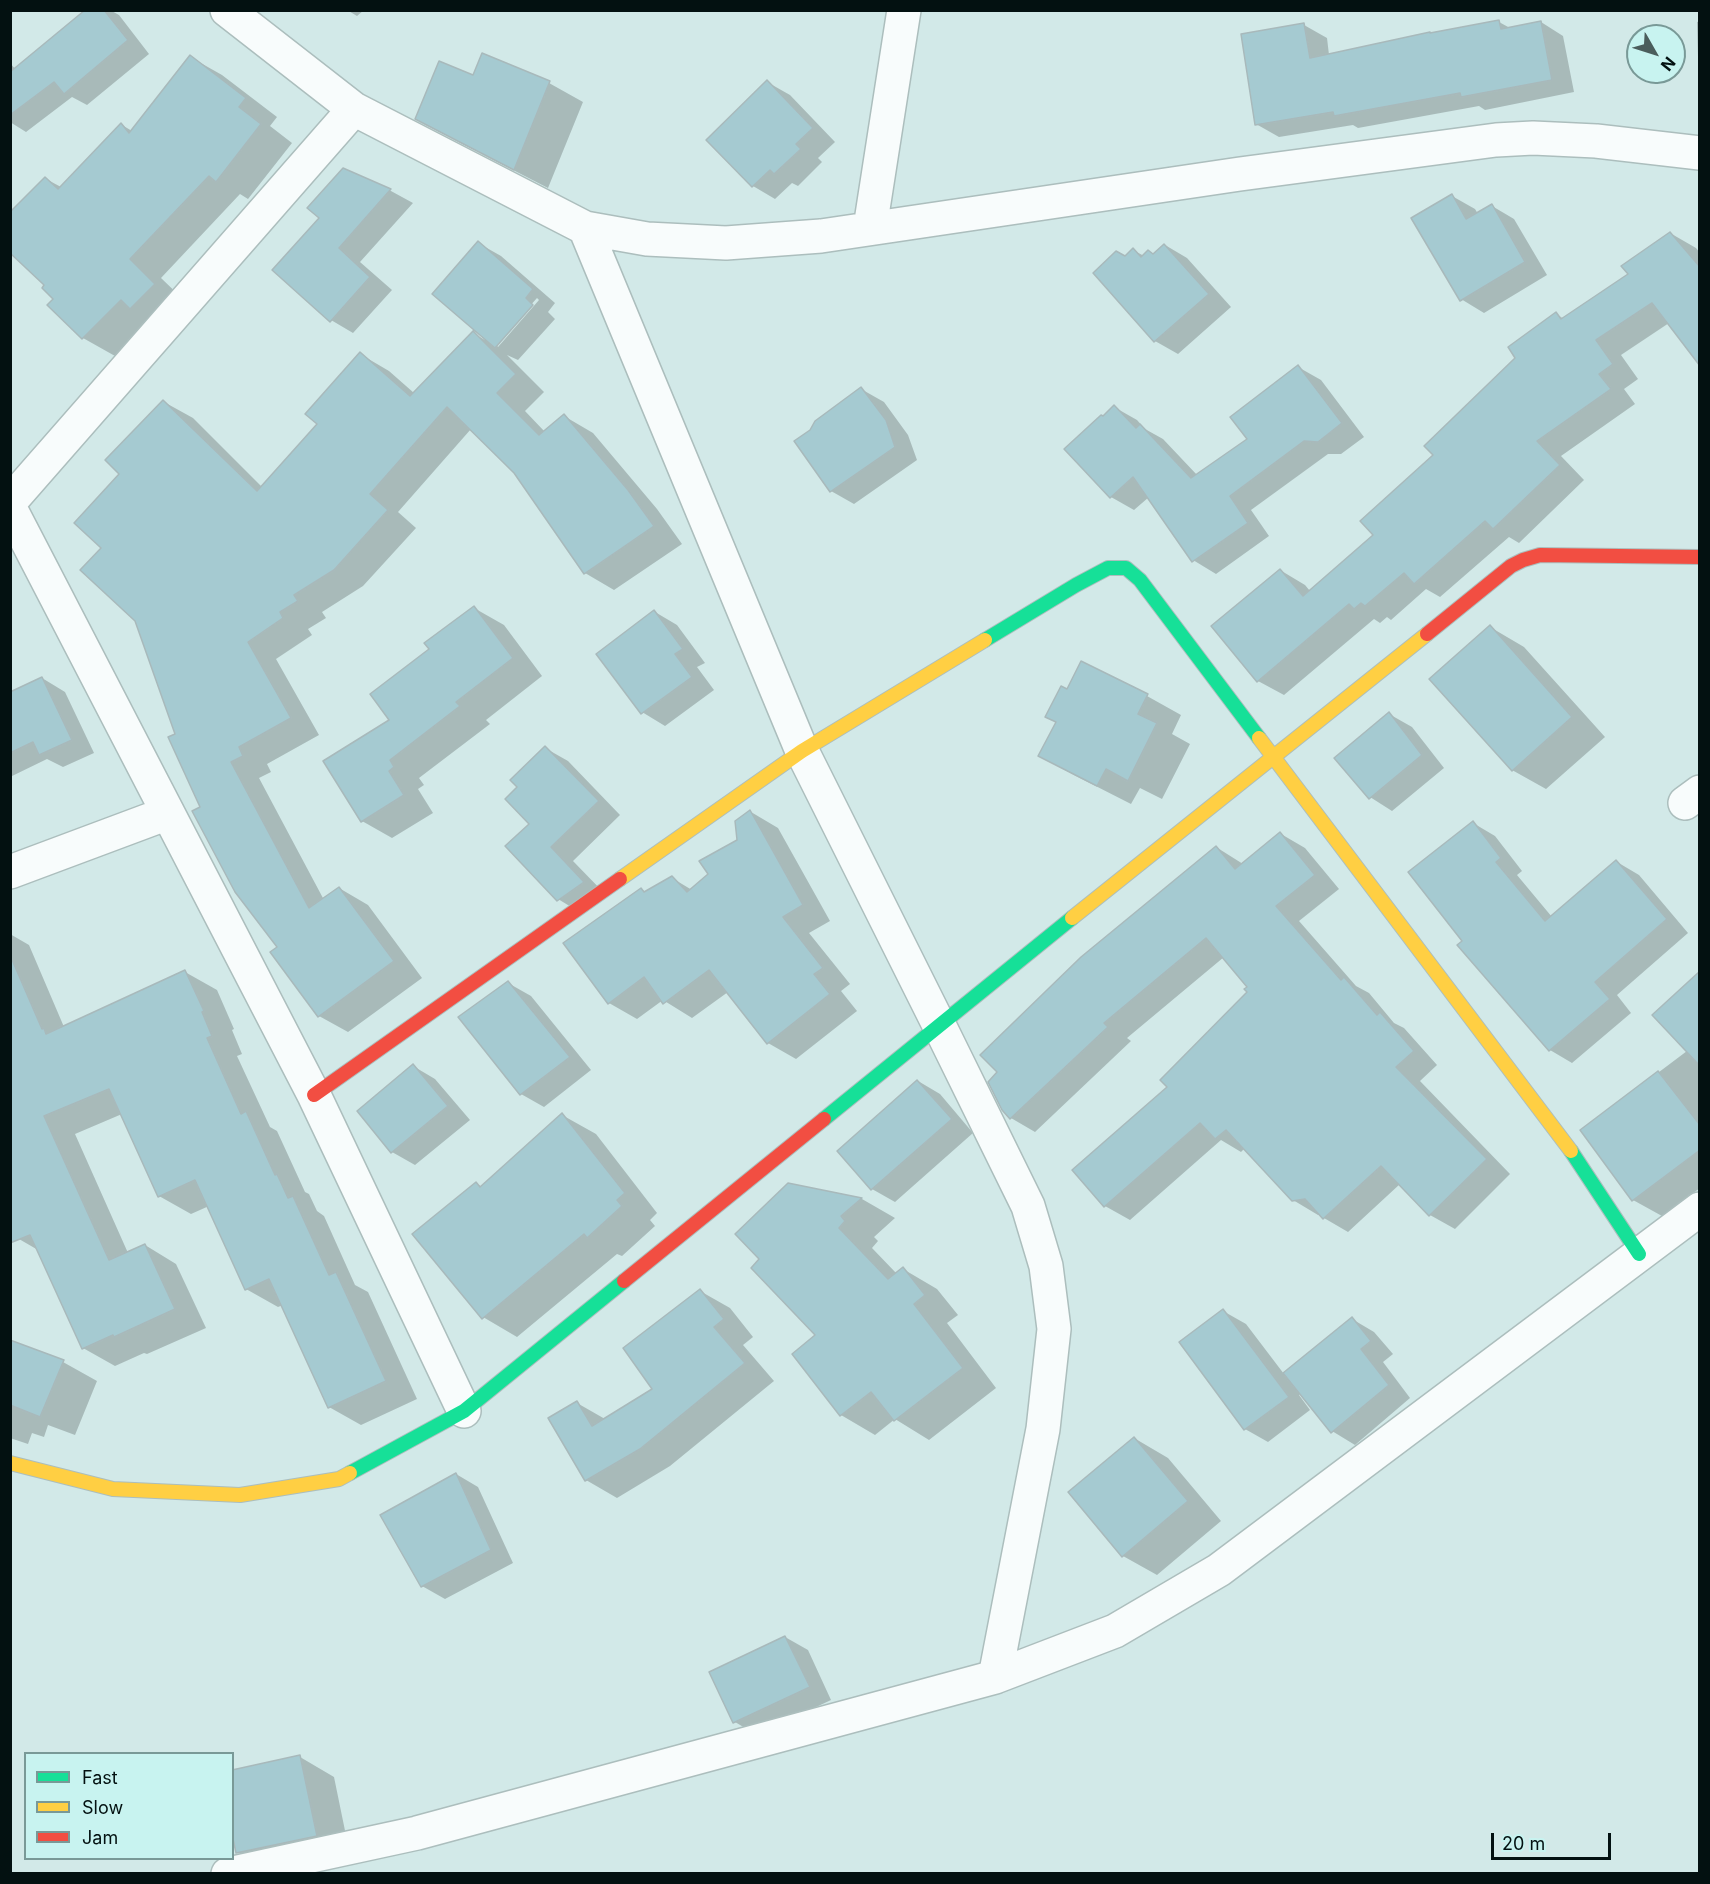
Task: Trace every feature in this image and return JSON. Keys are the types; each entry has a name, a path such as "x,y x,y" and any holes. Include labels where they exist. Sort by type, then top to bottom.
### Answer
{"street":[{"path":"227,10 354,109 585,228 647,239 726,243 821,236 1240,174 1496,140 1533,138 1596,141 1700,153"},
{"path":"870,228 904,10"},
{"path":"10,502 354,109"},
{"path":"585,228 802,751 1028,1206 1046,1266 1054,1329 1043,1430 995,1677"},
{"path":"10,508 314,1095 464,1411"},
{"path":"10,1463 113,1489 240,1495 339,1479 464,1411 939,1025 1511,566 1540,555 1700,557"},
{"path":"314,1095 802,751 1076,585 1108,568 1126,568 1140,580 1559,1134 1639,1254"},
{"path":"10,872 168,813"},
{"path":"228,1874 417,1833 995,1677 1115,1631 1219,1570 1700,1209"}],"building":[{"path":"85,10 104,10 128,40 64,94 54,82 10,115 10,72"},
{"path":"1499,20 1501,29 1541,21 1552,80 1461,97 1460,93 1334,116 1333,112 1255,125 1241,34 1304,23 1310,58 1430,32"},
{"path":"482,53 550,81 514,170 415,119 439,61 473,75"},
{"path":"190,55 246,98 239,107 261,124 216,182 209,176 130,259 155,284 130,309 121,300 82,339 47,305 53,299 42,288 44,285 10,253 10,212 45,177 58,189 121,123 129,133"},
{"path":"767,80 813,128 796,144 801,149 774,174 770,170 752,187 706,140"},
{"path":"343,168 391,189 339,248 370,277 330,322 272,270 319,218 307,208"},
{"path":"1452,194 1466,219 1492,204 1525,262 1460,301 1411,218"},
{"path":"1670,232 1700,267 1700,366 1652,303 1596,340 1613,364 1599,374 1611,389 1537,441 1560,465 1493,529 1485,521 1414,584 1404,573 1365,606 1361,603 1354,609 1349,604 1257,682 1211,626 1280,569 1303,596 1373,535 1360,521 1433,455 1424,446 1515,358 1508,347 1556,312 1561,319 1628,274 1621,266"},
{"path":"478,241 533,289 526,298 533,305 495,348 432,294"},
{"path":"1164,244 1209,294 1154,342 1093,273 1116,251 1125,256 1133,248 1141,257 1148,250 1153,254"},
{"path":"473,331 516,374 497,393 539,435 564,414 628,490 654,526 584,574 514,473 447,407 370,494 388,510 334,570 294,595 298,601 280,612 283,618 248,642 291,718 239,747 243,756 231,762 309,908 339,887 394,961 318,1017 270,952 277,947 235,892 192,811 200,807 168,737 175,734 135,621 80,570 101,548 74,523 119,474 105,460 163,400 257,491 317,424 305,414 360,352 410,396"},
{"path":"1298,365 1342,423 1318,442 1304,441 1230,496 1248,523 1192,562 1133,477 1110,498 1064,449 1114,405 1136,428 1140,424 1191,478 1247,439 1230,417"},
{"path":"861,387 886,420 895,447 830,492 794,441 810,430 815,421"},
{"path":"474,606 513,658 456,702 460,706 390,760 394,767 389,771 404,795 361,822 323,761 389,720 370,694 429,649 424,643"},
{"path":"654,610 683,649 675,654 692,677 641,714 596,654"},
{"path":"1490,625 1572,717 1512,771 1429,679"},
{"path":"1081,661 1148,694 1138,714 1157,723 1128,781 1106,769 1097,786 1038,756 1056,722 1045,717 1061,686 1067,689"},
{"path":"42,677 72,740 39,755 33,742 10,753 10,692"},
{"path":"1389,712 1422,755 1369,799 1334,758"},
{"path":"545,746 599,801 551,847 584,882 557,901 505,846 529,824 505,799 517,787 510,780"},
{"path":"750,810 803,905 783,917 823,968 814,974 830,994 767,1044 709,970 663,1004 644,977 608,1004 563,943 641,888 644,892 672,876 687,892 708,874 699,861 737,840 735,821"},
{"path":"1473,821 1501,858 1496,862 1545,921 1616,860 1667,919 1595,982 1610,999 1549,1051 1457,945 1462,941 1408,872"},
{"path":"1280,832 1315,875 1276,906 1341,980 1344,977 1377,1015 1380,1012 1414,1051 1396,1067 1487,1159 1429,1216 1381,1166 1323,1219 1305,1199 1292,1201 1226,1130 1215,1139 1200,1123 1104,1207 1072,1170 1167,1087 1160,1080 1247,992 1244,989 1247,987 1206,938 1104,1023 1108,1027 1010,1119 1002,1110 988,1082 997,1072 980,1055 1081,957 1216,846 1235,869"},
{"path":"10,955 46,1034 185,970 204,1011 202,1012 212,1036 207,1038 241,1114 246,1111 275,1175 277,1174 288,1198 293,1196 329,1275 336,1272 386,1381 328,1408 269,1279 245,1290 195,1180 158,1197 109,1089 44,1116 109,1260 145,1244 175,1309 82,1349 30,1235 10,1243"},
{"path":"1700,971 1700,1066 1652,1015"},
{"path":"508,981 570,1057 520,1095 458,1017"},
{"path":"413,1064 448,1106 391,1153 357,1111"},
{"path":"1658,1071 1700,1125 1700,1150 1632,1201 1580,1130"},
{"path":"917,1080 952,1119 871,1190 837,1151"},
{"path":"562,1113 625,1193 617,1200 622,1206 587,1238 584,1234 482,1319 412,1234 476,1182 480,1187"},
{"path":"788,1183 862,1198 841,1216 845,1221 839,1228 888,1279 903,1267 925,1295 914,1304 963,1368 894,1421 871,1392 840,1416 792,1354 815,1335 751,1268 759,1259 735,1234"},
{"path":"700,1289 724,1319 714,1327 745,1363 640,1449 585,1481 548,1418 577,1401 592,1426 652,1389 623,1348"},
{"path":"1223,1309 1289,1397 1244,1430 1179,1342"},
{"path":"1352,1317 1371,1341 1361,1349 1389,1385 1331,1433 1283,1373"},
{"path":"10,1340 64,1360 40,1417 10,1405"},
{"path":"1134,1437 1188,1501 1122,1557 1068,1492"},
{"path":"456,1473 491,1550 421,1587 380,1515"},
{"path":"785,1636 810,1687 733,1723 709,1672"},
{"path":"300,1755 317,1836 236,1853 234,1770"}],"traffic: fast":[{"path":"985,640 1108,568 1126,568 1140,580 1259,738"},
{"path":"824,1119 1072,918"},
{"path":"1571,1151 1639,1254"},
{"path":"350,1473 464,1411 624,1281"}],"traffic: slow":[{"path":"1072,918 1427,634"},
{"path":"620,879 802,751 985,640"},
{"path":"1259,738 1571,1151"},
{"path":"10,1463 113,1489 240,1495 339,1479 350,1473"}],"traffic: jam":[{"path":"1427,634 1511,566 1540,555 1700,557"},
{"path":"314,1095 620,879"},
{"path":"624,1281 824,1119"}]}
